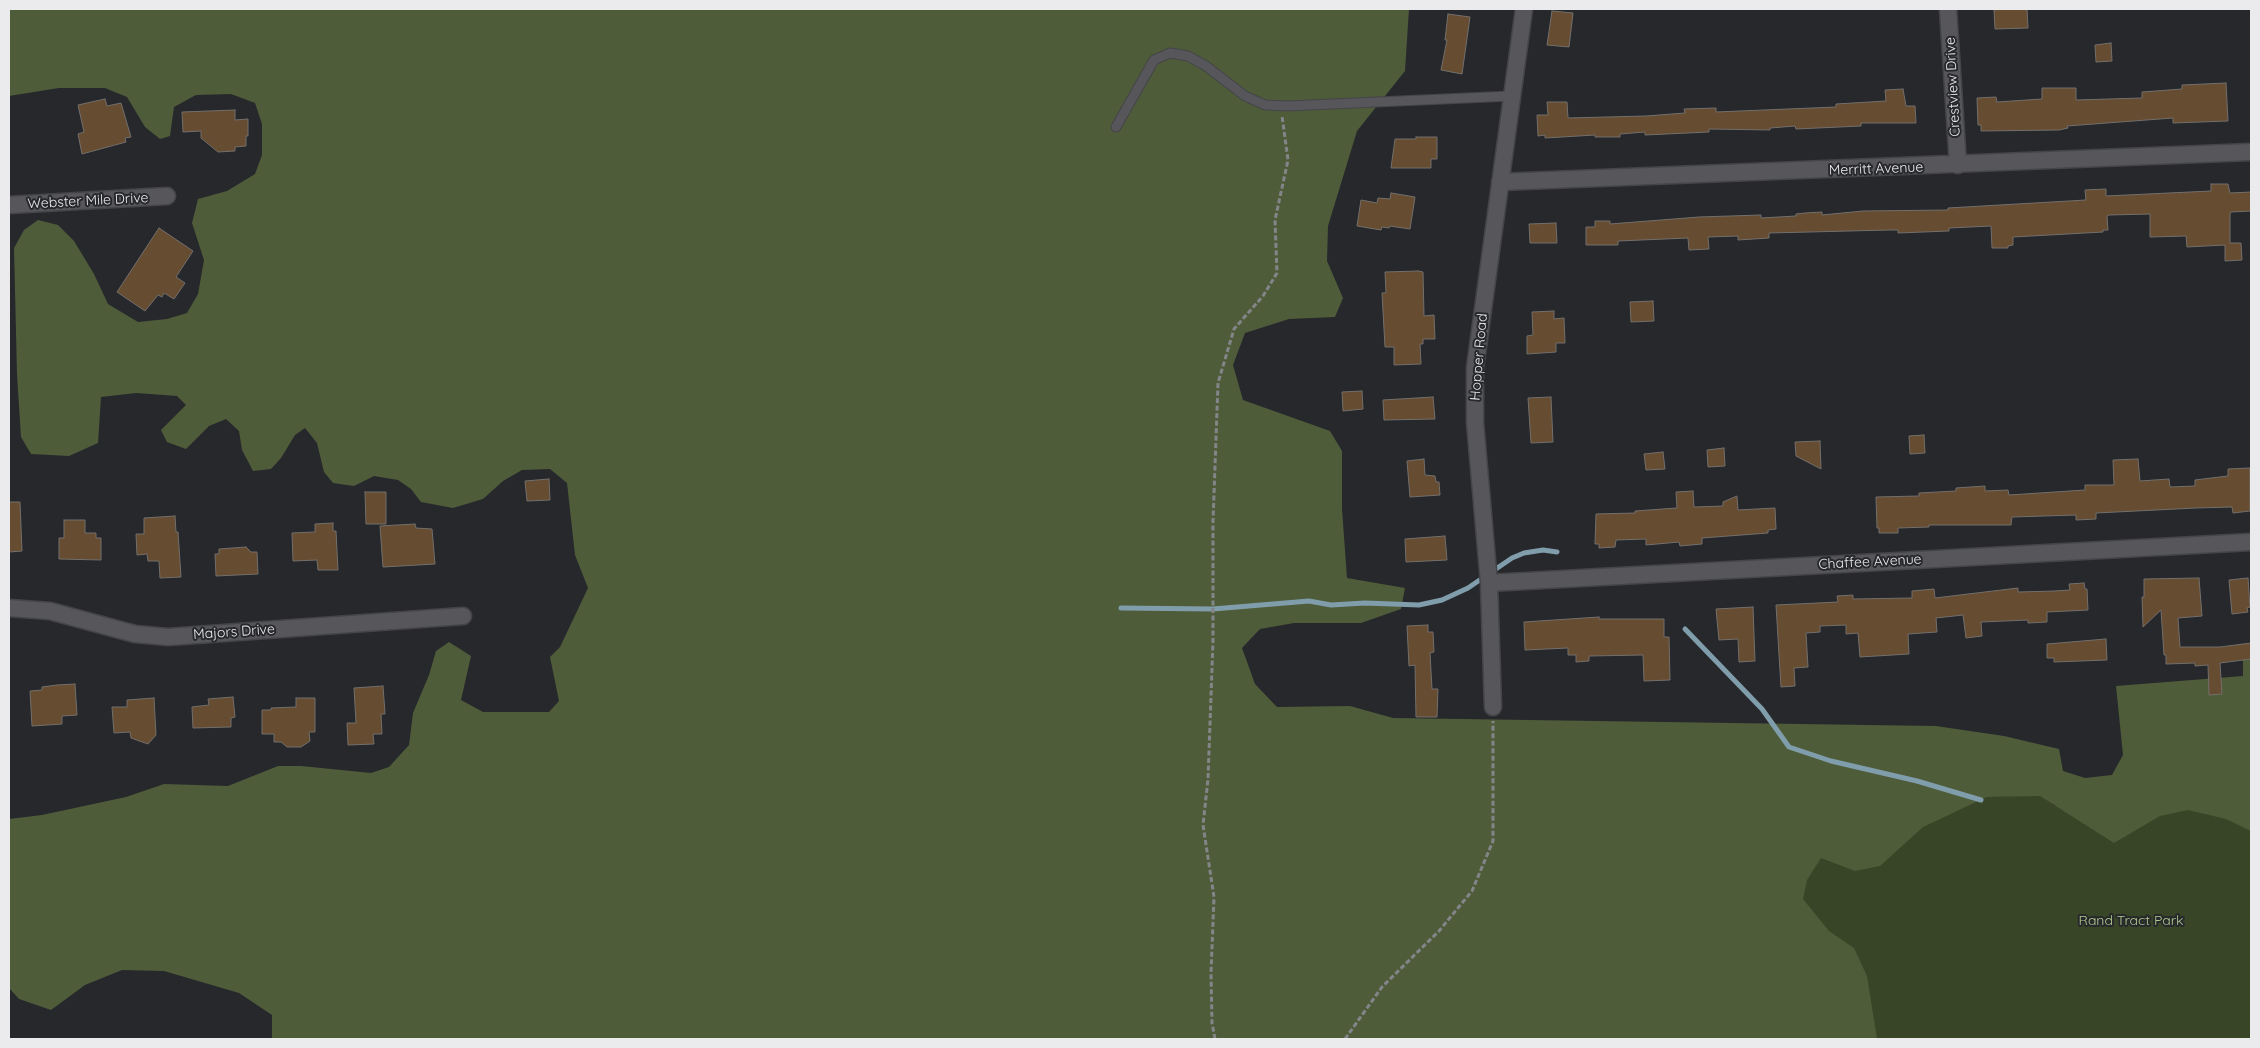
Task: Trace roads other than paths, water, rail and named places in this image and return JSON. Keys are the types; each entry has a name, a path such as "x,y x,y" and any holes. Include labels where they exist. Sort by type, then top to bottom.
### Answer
{"street":[{"name":"Hopper Road","path":"1493,706 1489,583 1475,422 1475,368 1524,9"},
{"name":"Crestview Drive","path":"1948,9 1958,166"},
{"name":"Merritt Avenue","path":"1500,182 1958,166 2251,152"},
{"name":"Webster Mile Drive","path":"9,205 166,196"},
{"name":"Chaffee Avenue","path":"1489,583 2251,542"},
{"name":"Majors Drive","path":"9,608 50,611 135,634 168,637 462,616"}],"lane":[{"path":"1116,127 1154,60 1170,53 1188,56 1206,66 1245,96 1265,105 1281,106 1511,96"}],"waterway":[{"path":"1121,608 1213,609 1309,601 1331,605 1365,603 1419,605 1442,600 1468,588 1512,558 1524,553 1543,550 1557,552"},
{"path":"1685,629 1762,709 1789,747 1831,761 1917,781 1981,800"}],"park label":[{"name":"Rand Tract Park","path":"2131,921"}]}
